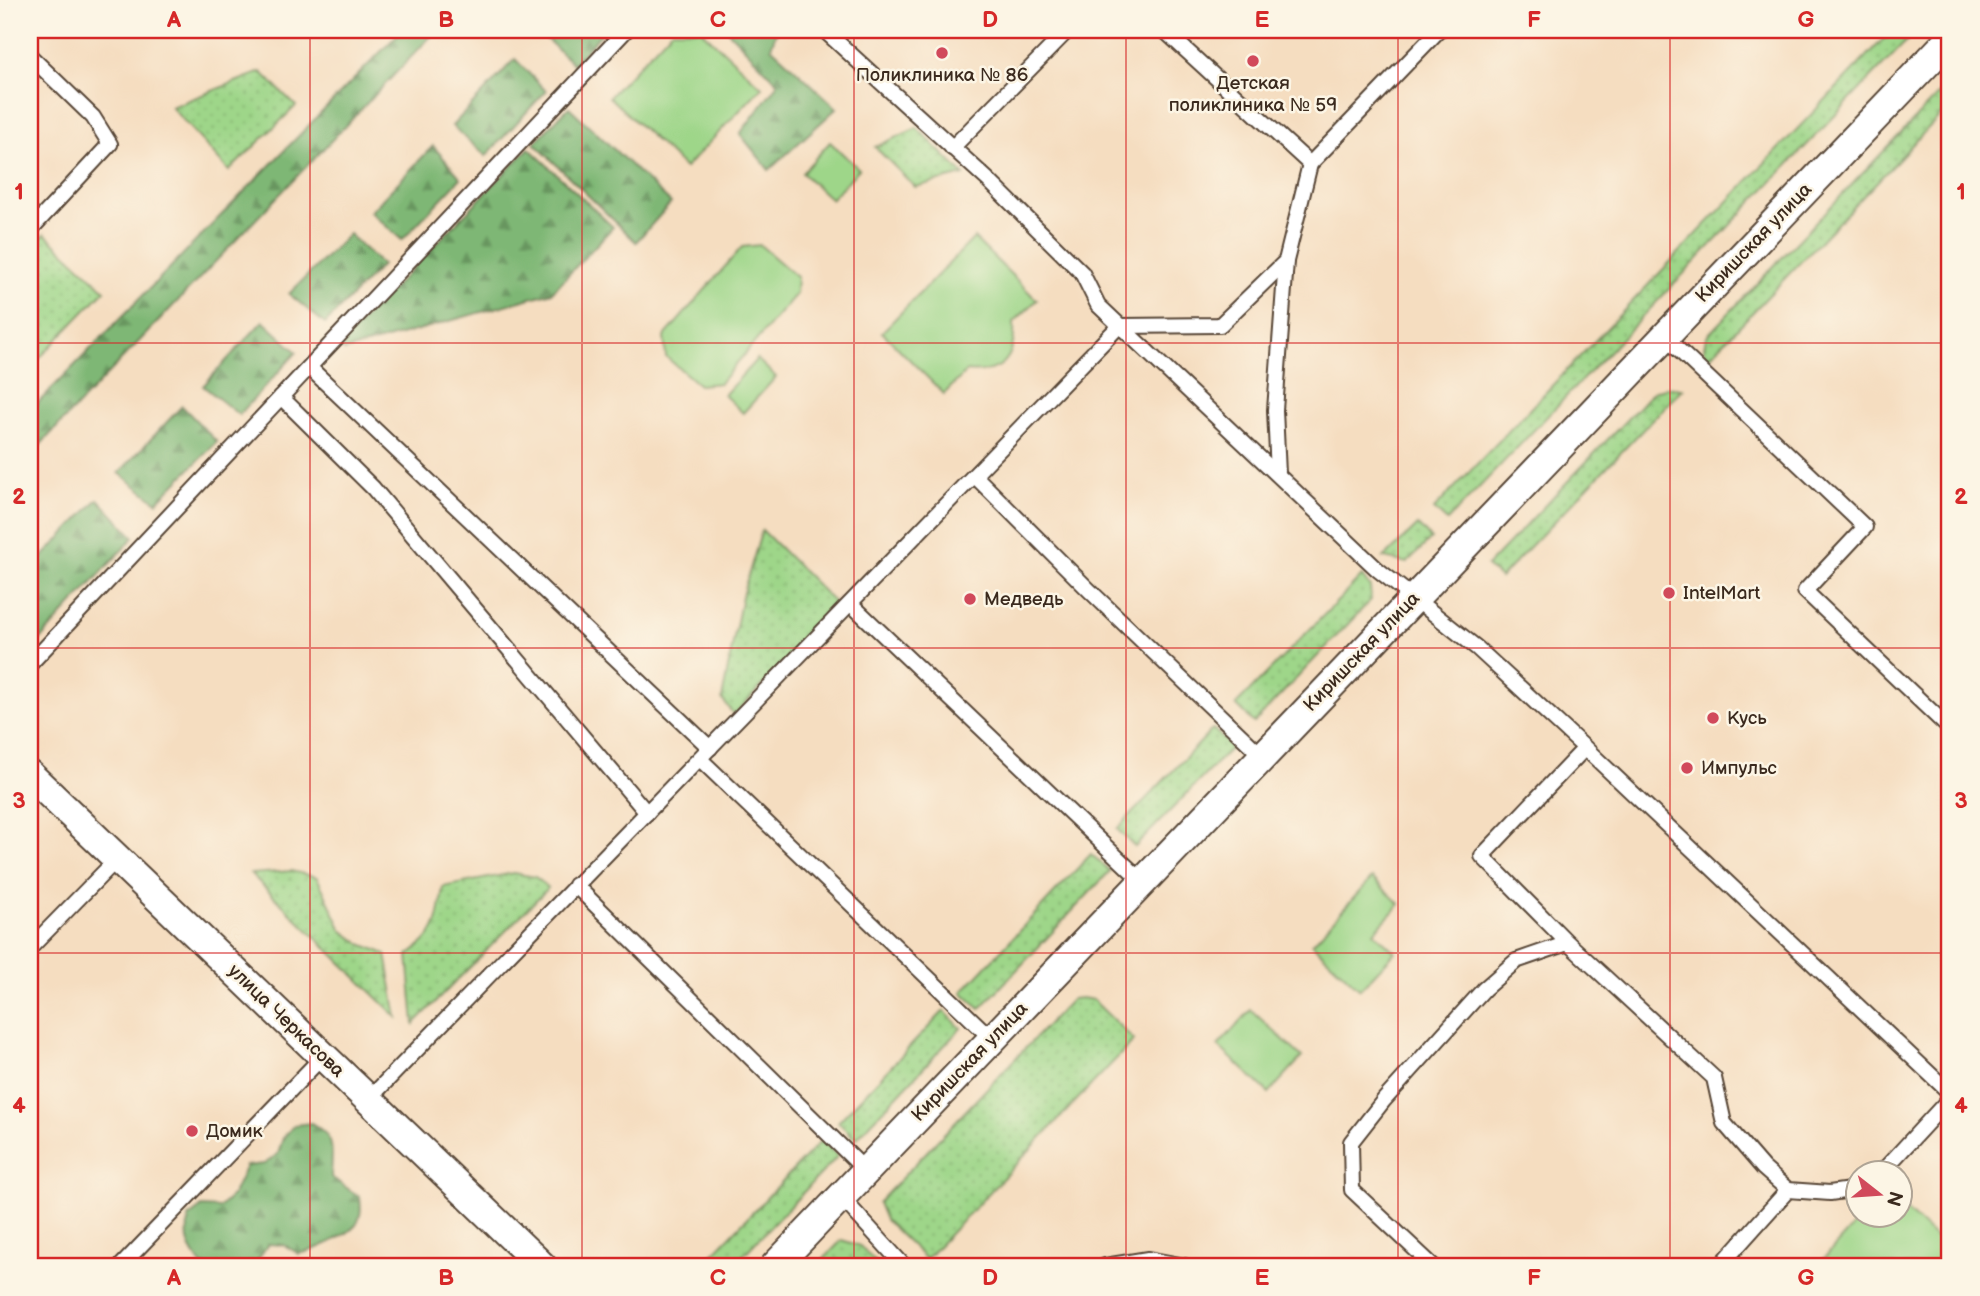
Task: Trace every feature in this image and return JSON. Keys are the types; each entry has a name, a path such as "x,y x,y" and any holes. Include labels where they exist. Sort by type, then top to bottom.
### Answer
{"street":[{"name":"Киришская улица","path":"775,1266 1950,39"},
{"name":"улица Черкасова","path":"30,775 542,1266"}],"lane":[{"path":"30,664 626,30"},
{"path":"824,30 986,178 1082,273 1098,305 1119,326 1377,569 1477,648 1950,1093"},
{"path":"952,148 1068,30"},
{"path":"1164,30 1310,164"},
{"path":"1278,474 1275,410 1286,261 1310,164 1439,30"},
{"path":"30,57 93,117 110,144 31,228"},
{"path":"368,1100 1119,326 1220,325 1286,261"},
{"path":"1664,336 1865,527 1805,591 1950,729"},
{"path":"310,368 705,753 992,1039"},
{"path":"281,397 373,488 647,813"},
{"path":"975,475 1088,590 1262,756"},
{"path":"851,604 1142,881"},
{"path":"1585,748 1482,856 1568,943 1714,1078 1724,1123 1763,1168 1788,1190 1830,1193 1843,1191"},
{"path":"30,948 117,859"},
{"path":"575,885 866,1171"},
{"path":"1433,1266 1352,1190 1350,1142 1484,989 1516,961 1568,943"},
{"path":"121,1266 323,1056"},
{"path":"1893,1160 1950,1098"},
{"path":"1720,1266 1788,1190"},
{"path":"841,1197 904,1266"},
{"path":"1105,1266 1148,1259 1185,1266"}],"green space":[{"path":"402,30 437,30 39,446 30,438 30,411"},
{"path":"605,30 573,64 539,32"},
{"path":"672,30 701,30 762,87 685,168 609,97"},
{"path":"727,30 777,30 771,47 837,108 769,170 740,134 778,83"},
{"path":"1892,30 1917,30 1447,521 1434,509"},
{"path":"515,59 546,91 486,156 452,126"},
{"path":"261,72 296,106 229,171 171,107"},
{"path":"1950,82 1950,105 1707,360 1704,348 1706,337"},
{"path":"569,107 671,203 636,242 534,143"},
{"path":"917,128 964,175 915,187 875,147"},
{"path":"830,142 859,169 831,199 802,173"},
{"path":"433,146 461,178 402,240 370,212"},
{"path":"529,148 613,227 552,292 344,351 339,344"},
{"path":"45,234 105,290 30,368 30,249"},
{"path":"349,234 382,265 325,324 289,294"},
{"path":"974,238 1037,300 1014,322 1013,345 1005,361 990,370 967,371 944,394 882,332"},
{"path":"760,245 797,277 796,294 720,383 699,385 666,357 664,337 742,247"},
{"path":"263,321 297,352 239,415 203,386"},
{"path":"757,359 776,377 743,413 724,395"},
{"path":"1668,387 1682,389 1500,578 1487,566 1654,391"},
{"path":"182,406 217,442 157,502 119,473"},
{"path":"98,499 134,537 37,643 30,636 30,570"},
{"path":"1418,525 1431,539 1407,563 1384,558"},
{"path":"762,530 838,606 734,715 722,699 742,596"},
{"path":"1362,576 1370,587 1371,600 1254,723 1236,705"},
{"path":"1213,729 1232,747 1135,847 1117,829"},
{"path":"1091,854 1110,871 980,1009 962,992"},
{"path":"291,871 317,877 342,930 361,944 386,954 397,1017 251,874"},
{"path":"513,873 535,877 548,888 414,1024 408,955 426,940 435,926 443,887"},
{"path":"1372,878 1400,904 1374,932 1395,952 1360,989 1312,944"},
{"path":"1072,999 1093,1000 1134,1040 926,1259 885,1220 878,1203"},
{"path":"1251,1010 1302,1057 1269,1093 1218,1046"},
{"path":"944,1011 961,1028 856,1139 838,1122"},
{"path":"311,1123 329,1139 332,1152 331,1177 360,1197 360,1215 356,1225 345,1234 299,1254 284,1245 268,1244 254,1266 202,1266 189,1243 189,1217 202,1207 219,1208 232,1196 246,1166 264,1164 278,1154 283,1138 294,1125"},
{"path":"822,1140 838,1156 733,1266 701,1266"},
{"path":"1913,1217 1948,1249 1934,1266 1817,1266 1849,1230 1913,1230"},
{"path":"842,1240 860,1246 879,1266 817,1266"}],"place":[{"name":"Поликлиника № 86","path":"942,53"},
{"name":"Детская поликлиника № 59","path":"1253,61"},
{"name":"IntelMart","path":"1669,593"},
{"name":"Медведь","path":"970,599"},
{"name":"Кусь","path":"1713,718"},
{"name":"Импульс","path":"1687,768"},
{"name":"Домик","path":"192,1131"}]}
